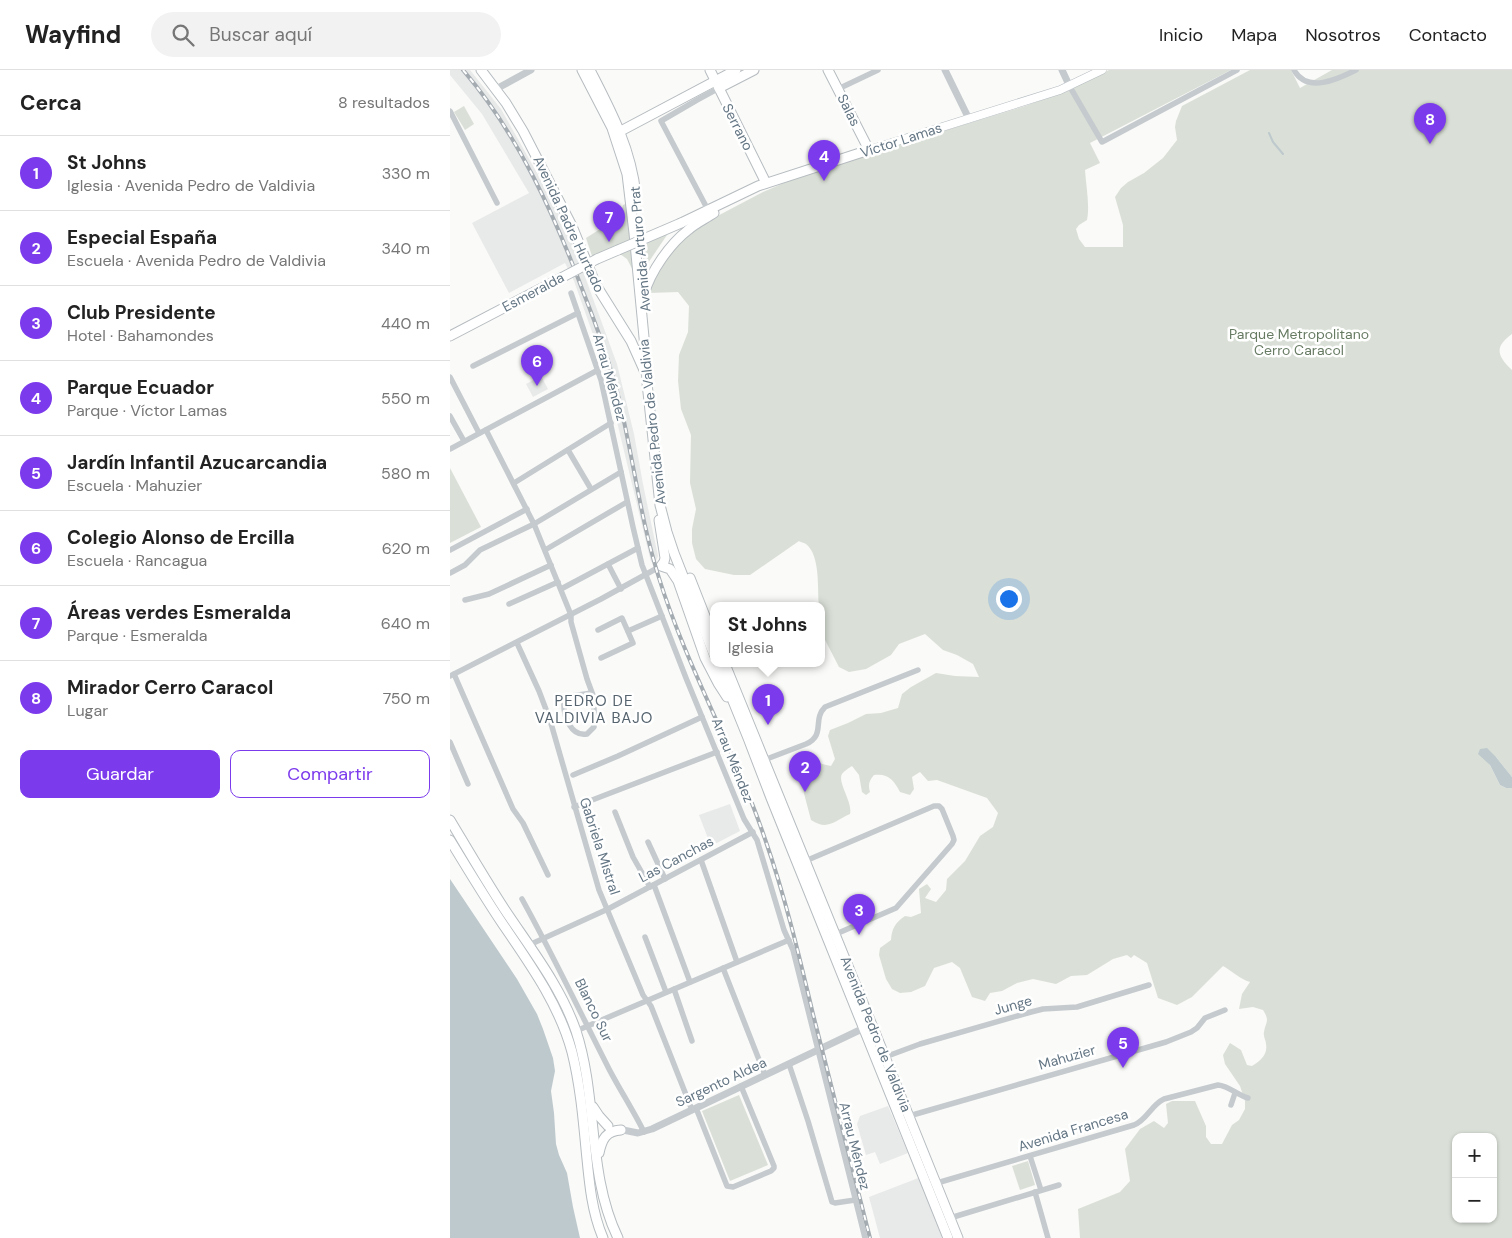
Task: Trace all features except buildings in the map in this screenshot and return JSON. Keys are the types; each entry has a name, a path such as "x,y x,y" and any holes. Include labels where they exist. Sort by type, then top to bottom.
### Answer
{"main road":[{"name":"Avenida Padre Hurtado","path":"482,70 519,124 558,198 596,285 634,347 644,370 647,383"},
{"name":"Avenida Arturo Prat","path":"582,70 617,133"},
{"name":"Avenida Arturo Prat","path":"590,70 630,160 635,182 642,296 649,347"},
{"name":"Serrano","path":"710,70 766,183"},
{"path":"717,85 736,70"},
{"path":"617,133 717,85 754,70"},
{"name":"Salas","path":"828,70 869,150"},
{"name":"Víctor Lamas","path":"618,250 681,223 752,188 1070,86 1102,70"},
{"path":"642,296 654,271 686,231 751,194 766,183"},
{"name":"Esmeralda","path":"450,336 597,259 618,250"},
{"name":"Avenida Pedro de Valdivia","path":"642,296 647,383 660,505 667,532 710,646"},
{"name":"Avenida Pedro de Valdivia","path":"649,347 662,488 667,513 687,572 710,629"},
{"path":"660,505 660,531 665,558 661,566 666,566 670,569 680,586 701,648 710,657"},
{"path":"695,610 701,648"},
{"name":"Avenida Pedro de Valdivia","path":"720,668 770,798 836,934 958,1238"},
{"name":"Avenida Pedro de Valdivia","path":"720,668 764,760 864,1028 948,1238"},
{"path":"450,820 559,992 576,1031 584,1060 591,1102 588,1122 591,1192 595,1214 603,1238"},
{"path":"450,840 545,988 566,1031 597,1160 605,1204 618,1238"},
{"path":"870,1019 864,1028 875,1032"},
{"path":"879,1064 886,1056"},
{"path":"591,1102 599,1116 608,1126"},
{"path":"898,1113 903,1116 909,1116"},
{"path":"597,1160 604,1136 621,1130"},
{"path":"925,1179 937,1183 931,1193"}],"street":[{"path":"496,89 531,70"},
{"path":"838,90 878,70"},
{"path":"945,70 969,118"},
{"path":"1062,70 1102,142 1237,70"},
{"path":"1294,70 1303,80 1320,83 1337,80 1356,70"},
{"path":"708,210 661,121 717,85"},
{"path":"450,112 497,203"},
{"name":"Arrau Méndez","path":"571,293 598,370 627,502 646,575 744,819 757,840 784,930 793,950 865,1238"},
{"path":"473,366 578,313"},
{"path":"450,449 598,370"},
{"path":"450,377 479,433"},
{"path":"450,416 464,442"},
{"path":"514,483 611,423"},
{"path":"486,430 527,508 571,615 571,622 592,692 595,720 591,731 587,734 578,734 569,724 564,702 571,696 592,692"},
{"path":"568,450 591,489"},
{"path":"450,573 465,565 480,550 534,524 621,472"},
{"path":"545,550 627,502"},
{"path":"450,550 527,508"},
{"path":"561,590 638,548"},
{"path":"608,564 621,589"},
{"path":"465,600 489,594 551,566"},
{"path":"548,875 523,823 513,809 452,675 621,589 661,566"},
{"path":"509,604 558,582"},
{"path":"628,631 662,616"},
{"path":"598,630 622,618 633,643 601,658"},
{"name":"Gabriela Mistral","path":"517,643 530,668 550,720 596,884 727,1186 733,1187 771,1171 774,1166 741,1086"},
{"path":"764,760 813,741 818,731 820,715 826,707 918,670"},
{"path":"573,775 702,717"},
{"path":"450,742 468,784"},
{"path":"574,807 717,752"},
{"path":"801,862 936,806 942,809 953,836 952,844 896,908 836,934"},
{"path":"615,812 633,857 652,886 690,982"},
{"name":"Las Canchas","path":"529,945 608,909 753,832"},
{"path":"648,842 665,879"},
{"path":"701,860 737,962"},
{"name":"Blanco Sur","path":"522,899 544,938 610,1071 644,1132"},
{"path":"645,937 666,992"},
{"path":"576,1031 789,940"},
{"path":"723,968 766,1075"},
{"name":"Junge","path":"886,1056 920,1044 1031,1012 1043,1009 1077,1007 1149,985"},
{"path":"674,989 692,1040"},
{"name":"Mahuzier","path":"909,1116 1166,1042 1191,1032 1205,1018 1224,1010"},
{"name":"Sargento Aldea","path":"588,1122 621,1130 644,1132 864,1028"},
{"path":"788,1064 808,1121 832,1202 855,1200"},
{"name":"Avenida Francesa","path":"937,1183 1137,1124 1142,1121 1156,1104 1164,1100 1218,1085 1248,1098"},
{"path":"1230,1105 1235,1093"},
{"path":"1030,1156 1048,1238"},
{"path":"950,1218 1059,1185"}],"shaded area":[{"path":"450,70 470,70 501,109 550,196 573,244 617,364 634,434 658,556 656,561 651,562 602,360 574,281 565,263 509,293 472,223 529,193 482,114 450,75"},
{"path":"541,376 548,389 533,397 526,384"},
{"path":"1487,748 1512,777 1512,788 1500,785 1490,765 1478,754 1480,749"},
{"path":"730,804 740,831 711,846 699,815"},
{"path":"450,879 517,979 537,1014 543,1029 553,1058 555,1071 551,1091 556,1144 567,1173 580,1238 450,1238"},
{"path":"888,1106 908,1153 880,1164 875,1152 866,1155 857,1124 860,1116"},
{"path":"921,1177 942,1238 880,1238 869,1197"}],"green space":[{"name":"Parque Metropolitano Cerro Caracol","path":"1109,70 1231,70 1090,143 1100,163 1085,170 1088,214 1087,220 1076,229 1079,239 1085,247 1123,247 1123,225 1115,197 1121,188 1163,158 1177,140 1175,127 1182,106 1250,70 1291,70 1300,88 1332,70 1512,70 1512,334 1502,343 1500,352 1503,360 1512,370 1512,777 1496,757 1485,759 1500,785 1512,788 1512,1238 1080,1238 1078,1209 1120,1192 1130,1181 1125,1149 1140,1129 1154,1121 1164,1128 1168,1123 1166,1104 1172,1101 1195,1101 1206,1126 1206,1137 1211,1144 1222,1144 1232,1125 1239,1120 1245,1109 1245,1101 1240,1086 1225,1064 1223,1055 1230,1043 1241,1050 1247,1065 1252,1066 1263,1057 1266,1051 1264,1034 1267,1019 1263,1010 1253,1007 1239,1009 1242,994 1250,982 1223,966 1192,997 1177,1005 1158,998 1147,963 1134,955 1131,958 1127,955 1113,959 1087,975 1071,976 1056,984 1033,979 1017,983 1002,991 990,993 985,1001 972,997 960,968 952,962 934,968 925,986 911,992 900,993 892,989 886,979 879,955 880,948 891,940 896,924 905,916 911,917 921,913 919,889 927,884 931,889 925,898 936,902 946,890 947,879 965,861 980,836 993,827 998,813 987,798 937,780 928,781 920,772 912,777 914,789 910,795 900,792 887,776 874,775 869,785 870,792 866,795 862,792 859,775 852,766 842,774 841,778 850,814 831,824 822,825 811,820 801,782 795,770 800,765 814,758 822,764 831,766 835,759 828,736 830,730 866,714 881,713 898,708 902,694 936,673 979,677 973,664 943,650 925,634 899,644 891,655 866,669 849,672 839,667 825,640 825,602 819,602 816,565 811,549 805,543 799,541 750,575 734,575 705,569 696,559 692,543 692,529 696,509 690,483 691,435 681,409 678,381 679,355 688,332 689,306 678,292 649,293 656,272 685,236 706,222 784,183 865,155 1025,106 1061,93"},
{"path":"464,106 474,124 465,130 454,112"},
{"path":"627,203 630,238 639,282 627,259 620,254 616,246 592,256 586,238 620,216 623,205"},
{"path":"669,232 644,269 642,245"},
{"path":"450,468 481,527 450,543"},
{"path":"739,1095 768,1165 730,1181 702,1111"},
{"path":"1028,1161 1035,1185 1020,1190 1012,1166"}],"waterway":[{"path":"1269,133 1273,142 1283,154"}],"railway":[{"path":"463,70 483,95 518,148 561,235 589,306 618,395 647,533 659,578 683,644 740,773 779,882 870,1238"}],"place":[{"name":"Mirador Cerro Caracol","path":"1430,144"},
{"name":"Parque Ecuador","path":"824,181"},
{"name":"Áreas verdes Esmeralda","path":"609,242"},
{"name":"Colegio Alonso de Ercilla","path":"537,386"},
{"name":"St Johns","path":"768,725"},
{"name":"Especial España","path":"805,792"},
{"name":"Club Presidente","path":"859,935"},
{"name":"Jardín Infantil Azucarcandia","path":"1123,1068"}],"district":[{"name":"PEDRO DE VALDIVIA BAJO","path":"594,710"}]}
